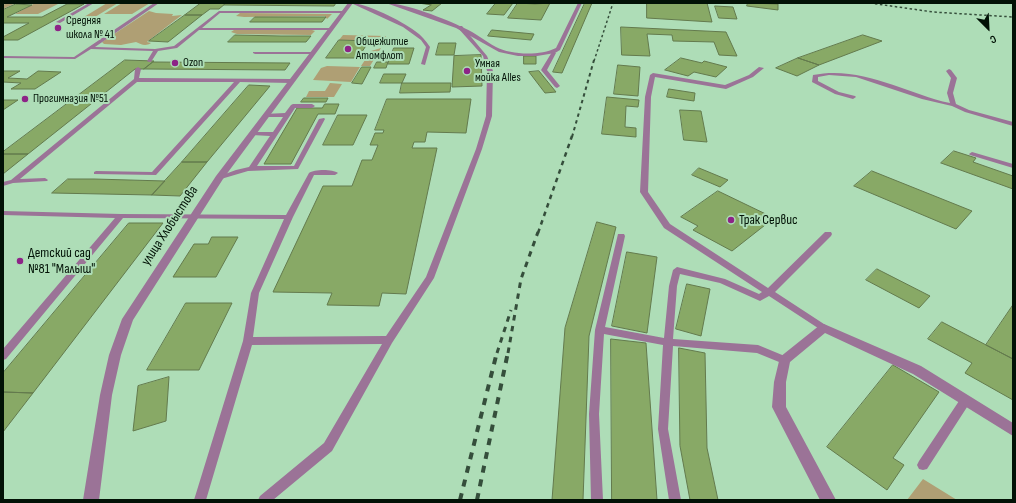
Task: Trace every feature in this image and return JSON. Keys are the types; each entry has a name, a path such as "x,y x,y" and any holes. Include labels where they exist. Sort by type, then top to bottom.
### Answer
{"street":[{"name":"улица Хлобыстова","path":"91,500 106,395 115,355 128,319 192,217 219,178 312,53 352,3"},
{"path":"388,3 460,27 497,50 517,54 554,53 558,49 580,3"},
{"path":"828,500 779,407 780,382 784,360 824,328 917,370 1013,430"}],"lane":[{"path":"58,22 92,3"},
{"path":"3,58 75,58 157,3"},
{"path":"352,3 401,23 425,42 428,47 423,64"},
{"path":"213,9 219,12 344,12"},
{"path":"89,48 155,50 175,47 219,12"},
{"path":"264,500 328,447 389,340 430,278 479,149 489,116 490,70 485,56 460,27"},
{"path":"199,29 331,29"},
{"path":"149,61 156,52 155,50"},
{"path":"255,53 312,53"},
{"path":"554,53 544,70 557,86"},
{"path":"761,68 752,76 726,87 653,75 648,97 644,192 667,226 824,328"},
{"path":"136,80 138,69"},
{"path":"949,71 954,78 950,93 954,105"},
{"path":"853,97 837,93 816,82 815,76 828,72 844,73 926,99 954,105 967,111 1013,124"},
{"path":"3,184 13,180 136,80 291,81"},
{"path":"96,173 154,174 238,81"},
{"path":"252,168 293,106 312,106"},
{"path":"266,115 286,115"},
{"path":"219,178 237,170 252,168 296,168 322,119"},
{"path":"252,134 274,134"},
{"path":"972,154 1013,166"},
{"path":"200,500 248,341 255,293 289,217 312,173 335,173"},
{"path":"13,180 45,180"},
{"path":"3,213 192,217 289,217"},
{"path":"3,356 121,216"},
{"path":"675,500 663,429 668,342 673,286 677,270 722,281 760,298 769,292 828,234"},
{"path":"597,500 594,414 600,330 621,236"},
{"path":"600,330 668,342 758,349 784,360"},
{"path":"248,341 389,340"},
{"path":"923,466 965,401"}],"shaded area":[{"path":"7,3 16,3 3,9 3,5"},
{"path":"35,3 60,3 38,14 15,14"},
{"path":"107,3 118,3 90,20 79,20"},
{"path":"122,3 150,3 132,14 104,14"},
{"path":"149,11 173,14 172,16 182,15 148,41 147,42 151,43 147,45 136,42 121,45 104,44 102,42"},
{"path":"240,13 332,14 327,19 325,16 236,16"},
{"path":"234,30 315,31 311,35 237,34 231,32"},
{"path":"343,35 386,36 383,40 339,40"},
{"path":"381,48 370,66 361,66 371,51"},
{"path":"327,66 360,67 351,82 313,80 321,68"},
{"path":"330,83 342,84 334,97 306,97 309,91 325,91"},
{"path":"923,479 957,500 907,500"}],"building":[{"path":"201,3 226,3 219,9 210,9 202,15 185,15"},
{"path":"226,3 336,3 334,6 224,5"},
{"path":"418,3 442,3 432,11 423,10 431,5"},
{"path":"496,3 513,3 504,15 487,14"},
{"path":"518,3 550,3 541,20 508,18"},
{"path":"585,3 592,3 562,73 553,72"},
{"path":"647,3 707,3 712,22 647,18"},
{"path":"748,3 778,4 778,10 747,6"},
{"path":"16,4 32,5 7,17 42,17 67,4 84,4 18,40 3,40 3,37 29,23 3,23 3,10"},
{"path":"715,6 733,7 737,19 719,18"},
{"path":"185,15 202,15 168,42 149,41"},
{"path":"255,17 326,17 322,22 250,22"},
{"path":"621,27 726,32 737,56 719,55 714,42 673,41 672,35 647,34 650,56 622,55"},
{"path":"492,30 534,34 531,40 488,36"},
{"path":"235,35 311,36 306,42 228,42"},
{"path":"863,35 882,41 819,65 798,58"},
{"name":"Общежитие Атомфлот","path":"339,40 369,41 358,58 326,58"},
{"path":"439,43 456,43 454,55 436,55"},
{"path":"394,48 414,48 409,64 388,64"},
{"name":"Умная мойка Alles","path":"481,55 482,86 452,87 454,56"},
{"path":"524,56 536,56 536,64 524,64"},
{"path":"681,58 702,63 704,61 727,67 716,77 694,72 688,76 665,70"},
{"path":"798,58 819,65 797,76 776,68"},
{"path":"125,60 154,61 144,69 135,69 28,154 3,154 3,152"},
{"path":"153,62 290,63 285,70 144,69"},
{"path":"377,62 388,62 386,68 374,68"},
{"path":"618,65 640,67 638,96 614,94"},
{"path":"362,67 371,67 362,84 352,83"},
{"path":"3,71 20,71 8,78 27,79 38,71 61,72 35,89 11,89 21,83 3,82"},
{"path":"539,71 556,92 545,93 529,72"},
{"path":"384,74 406,74 402,83 380,83"},
{"path":"402,83 451,83 450,92 400,93"},
{"path":"249,85 270,86 207,162 182,162"},
{"path":"669,89 695,93 694,101 667,97"},
{"path":"607,97 639,100 638,107 626,106 625,127 636,128 636,137 602,134"},
{"path":"304,98 328,98 326,102 301,102"},
{"path":"387,99 471,99 466,133 427,132 425,142 414,142 412,148 437,148 406,294 382,293 379,306 327,305 332,293 273,292 323,186 352,186 362,160 372,160 378,145 370,145 375,133 383,133 384,130 375,130"},
{"path":"3,100 18,100 3,110"},
{"path":"325,104 339,104 335,114 318,114 291,164 264,164 297,108 322,108"},
{"path":"680,110 701,111 707,142 684,140"},
{"path":"338,115 367,115 353,145 323,145"},
{"path":"954,151 976,158 973,162 1013,176 1013,189 941,163"},
{"path":"3,154 28,154 3,174"},
{"path":"182,162 207,162 180,196 152,195"},
{"path":"699,168 728,180 720,187 692,175"},
{"path":"872,171 972,211 956,229 854,186"},
{"path":"68,179 165,181 152,195 52,193"},
{"path":"718,191 774,218 732,251 693,230 698,226 681,217"},
{"path":"597,222 616,227 589,336 583,500 552,500 565,328"},
{"path":"129,223 163,223 33,393 3,392 3,373"},
{"path":"212,237 238,237 216,277 173,277 194,244 208,244"},
{"path":"627,252 657,257 647,333 612,326"},
{"path":"877,269 930,296 919,308 866,280"},
{"path":"687,284 710,289 701,336 676,329"},
{"path":"186,303 232,303 199,370 147,370"},
{"path":"1013,305 1013,359 986,345"},
{"path":"942,322 1013,359 1013,400 965,373 972,363 928,339"},
{"path":"611,339 646,343 657,500 612,500"},
{"path":"679,348 705,353 707,448 718,500 690,500 680,446"},
{"path":"893,365 939,392 893,458 904,465 887,490 827,447"},
{"path":"169,377 166,421 133,431 138,386"},
{"path":"3,392 33,393 3,432"}],"railway":[{"path":"594,61 613,3"},
{"path":"870,3 933,12 1013,17"},
{"path":"572,137 594,60"},
{"path":"538,233 572,136"},
{"path":"508,353 521,279 538,232"},
{"path":"497,353 511,310"},
{"path":"460,500 497,352"},
{"path":"477,500 508,352"}],"place":[{"name":"Средняя школа № 41","path":"58,28"},
{"name":"Общежитие Атомфлот","path":"348,49"},
{"name":"Ozon","path":"175,63"},
{"name":"Умная мойка Alles","path":"467,71"},
{"name":"Прогимназия №51","path":"25,99"},
{"name":"Трак Сервис","path":"731,220"},
{"name":"Детский сад №81 \"Малыш\"","path":"20,261"}]}
